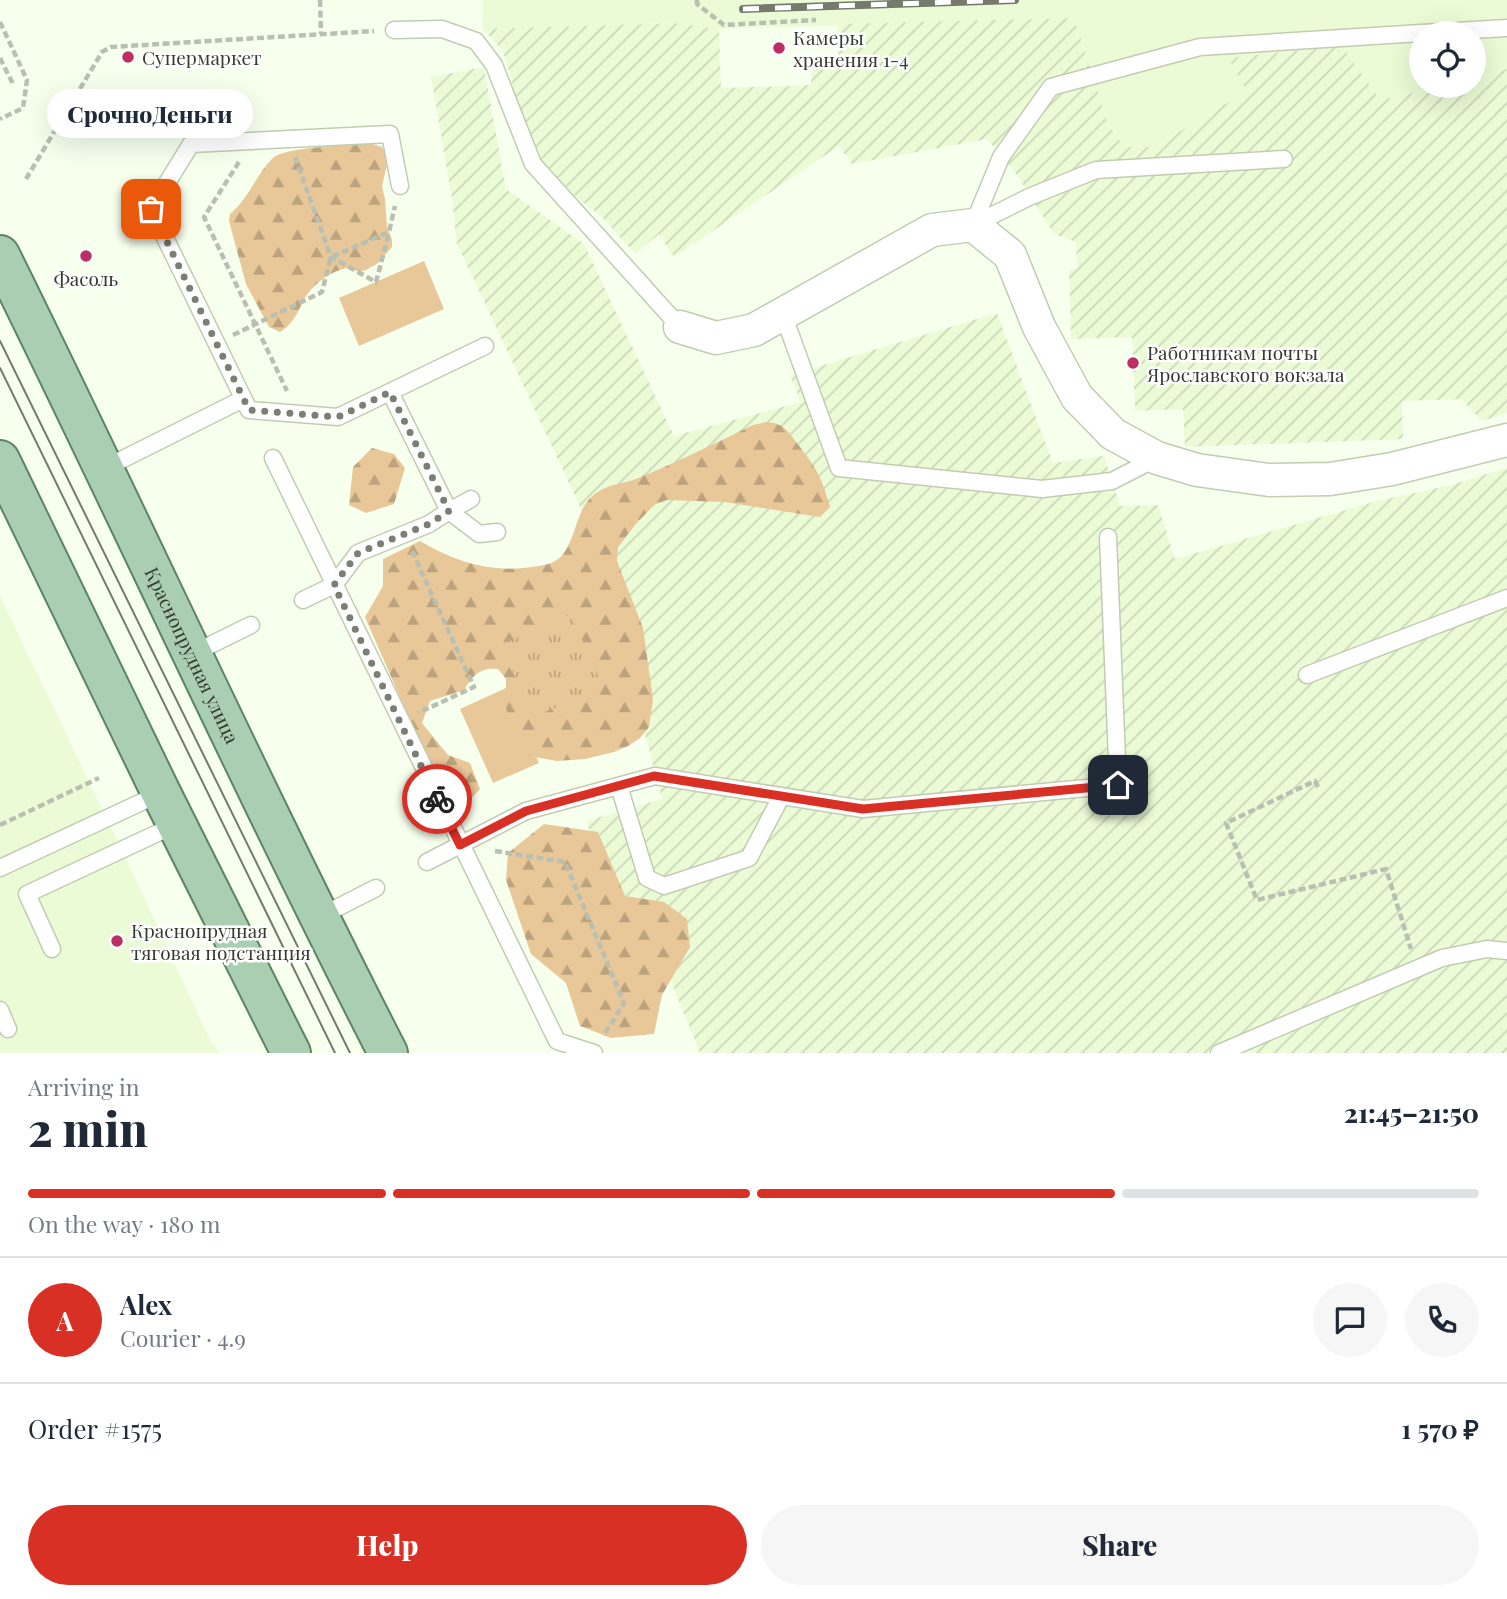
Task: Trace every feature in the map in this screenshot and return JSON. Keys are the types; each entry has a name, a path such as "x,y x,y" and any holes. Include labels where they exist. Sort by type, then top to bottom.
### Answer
{"main road":[{"name":"Краснопрудная улица","path":"0,256 105,468 318,918 388,1053"},
{"path":"4,479 291,1053"}],"street":[{"path":"680,327 716,338 754,330 932,230 973,225 1010,255 1039,327 1077,397 1113,434 1157,458 1197,470 1269,480 1330,479 1392,469 1507,440"}],"lane":[{"path":"1486,29 1507,28"},
{"path":"394,30 442,29 475,41 494,65 533,164 680,327"},
{"path":"973,225 1001,157 1051,87 1200,47 1409,34"},
{"path":"400,186 390,134 191,144 151,209 249,410 338,417 485,345"},
{"path":"973,225 1029,197 1096,170 1284,159"},
{"path":"783,314 839,468 1042,489 1112,481 1157,458"},
{"path":"390,392 449,511 479,534 497,532"},
{"path":"105,468 243,398"},
{"path":"273,458 557,1041 594,1053"},
{"path":"303,600 334,585 358,553 429,524 471,499"},
{"path":"427,862 526,811 654,776 863,809 1118,785 1108,537"},
{"path":"1307,675 1507,598"},
{"path":"192,654 251,625"},
{"path":"619,786 647,878 664,886 749,858 781,797"},
{"path":"0,869 169,809"},
{"path":"52,949 27,894 169,809"},
{"path":"318,918 376,888"},
{"path":"1219,1053 1442,958 1487,949 1507,951"},
{"path":"0,1010 8,1029"}],"path":[{"path":"320,0 321,34"},
{"path":"697,0 697,4 724,25 816,20"},
{"path":"0,22 27,79 23,107 0,119"},
{"path":"26,179 102,52 111,47 394,30"},
{"path":"0,58 14,86"},
{"path":"216,344 322,292 331,257 288,139"},
{"path":"253,141 204,217 298,414"},
{"path":"331,257 376,282 400,186"},
{"path":"331,257 389,232"},
{"path":"400,722 474,687 404,535"},
{"path":"0,825 99,778"},
{"path":"1318,787 1315,781 1226,823 1257,900 1386,869 1417,968"},
{"path":"460,845 565,862 624,1003 594,1053"}],"shaded area":[{"path":"483,0 1507,0 1507,69 1486,75 1486,21 1409,21 1409,94 1380,100 1229,58 1247,91 1154,147 1123,147 1108,124 1074,18 719,29 674,23 483,29"},
{"path":"1074,18 1108,124 1124,147 1154,147 1247,91 1228,58 1342,46 1380,100 1409,94 1409,98 1486,98 1486,75 1507,69 1507,413 1482,421 1461,399 1402,401 1403,439 1185,447 1183,409 1135,411 1132,337 1071,339 1069,269 1077,269 1076,242 1054,234 1017,175 987,139 852,164 839,146 674,257 659,234 635,254 603,218 576,197 538,156 503,51 483,29 674,23 719,29 721,88 811,85 812,69 839,68 837,24"},
{"path":"484,67 506,189 584,244 674,436 801,402 790,375 997,313 1053,463 1104,456 1120,506 1158,505 1175,559 1377,501 1447,486 1507,468 1507,1053 700,1053 663,962 596,849 586,821 662,799 591,530 457,244 431,77"},
{"path":"0,596 210,1040 220,1053 0,1053"}],"green space":[{"path":"369,143 382,147 388,160 382,186 392,247 378,263 366,270 360,272 347,268 324,278 306,296 293,320 285,328 280,332 269,327 246,284 229,221 230,214 243,200 267,164 280,154 303,149"},
{"path":"424,261 444,309 359,346 339,298"},
{"path":"767,422 786,430 815,469 830,507 820,517 724,502 667,500 654,505 618,547 617,561 643,628 653,699 649,727 640,738 614,752 585,759 557,761 529,756 518,747 506,708 506,679 498,669 486,669 474,676 464,690 430,701 422,723 448,755 470,763 480,789 462,808 443,796 365,617 383,586 383,559 420,541 446,555 488,567 517,568 548,564 564,553 583,508 593,495 611,486 641,477 753,425"},
{"path":"372,448 394,454 405,468 394,504 366,513 349,505 353,467"},
{"path":"571,614 603,687 533,717 501,645"},
{"path":"506,688 539,763 493,783 460,709"},
{"path":"544,824 598,832 625,896 664,902 687,919 690,947 662,995 654,1034 611,1038 580,1026 566,983 531,954 506,880 508,853"}],"tram line":[{"path":"0,341 350,1053"},
{"path":"0,368 335,1053"}],"railway":[{"path":"743,9 1015,0"}],"way so far":[{"path":"151,209 249,410 338,417 390,392 449,511 429,524 358,553 334,585 437,799"}],"place":[{"name":"Камеры хранения 1-4","path":"779,48"},
{"name":"Супермаркет","path":"128,57"},
{"name":"СрочноДеньги","path":"151,209"},
{"name":"Фасоль","path":"86,256"},
{"name":"Работникам почты Ярославского вокзала","path":"1133,363"},
{"name":"Краснопрудная тяговая подстанция","path":"117,941"}],"route":[{"path":"437,799 460,845 526,811 654,776 863,809 1118,785"}]}
